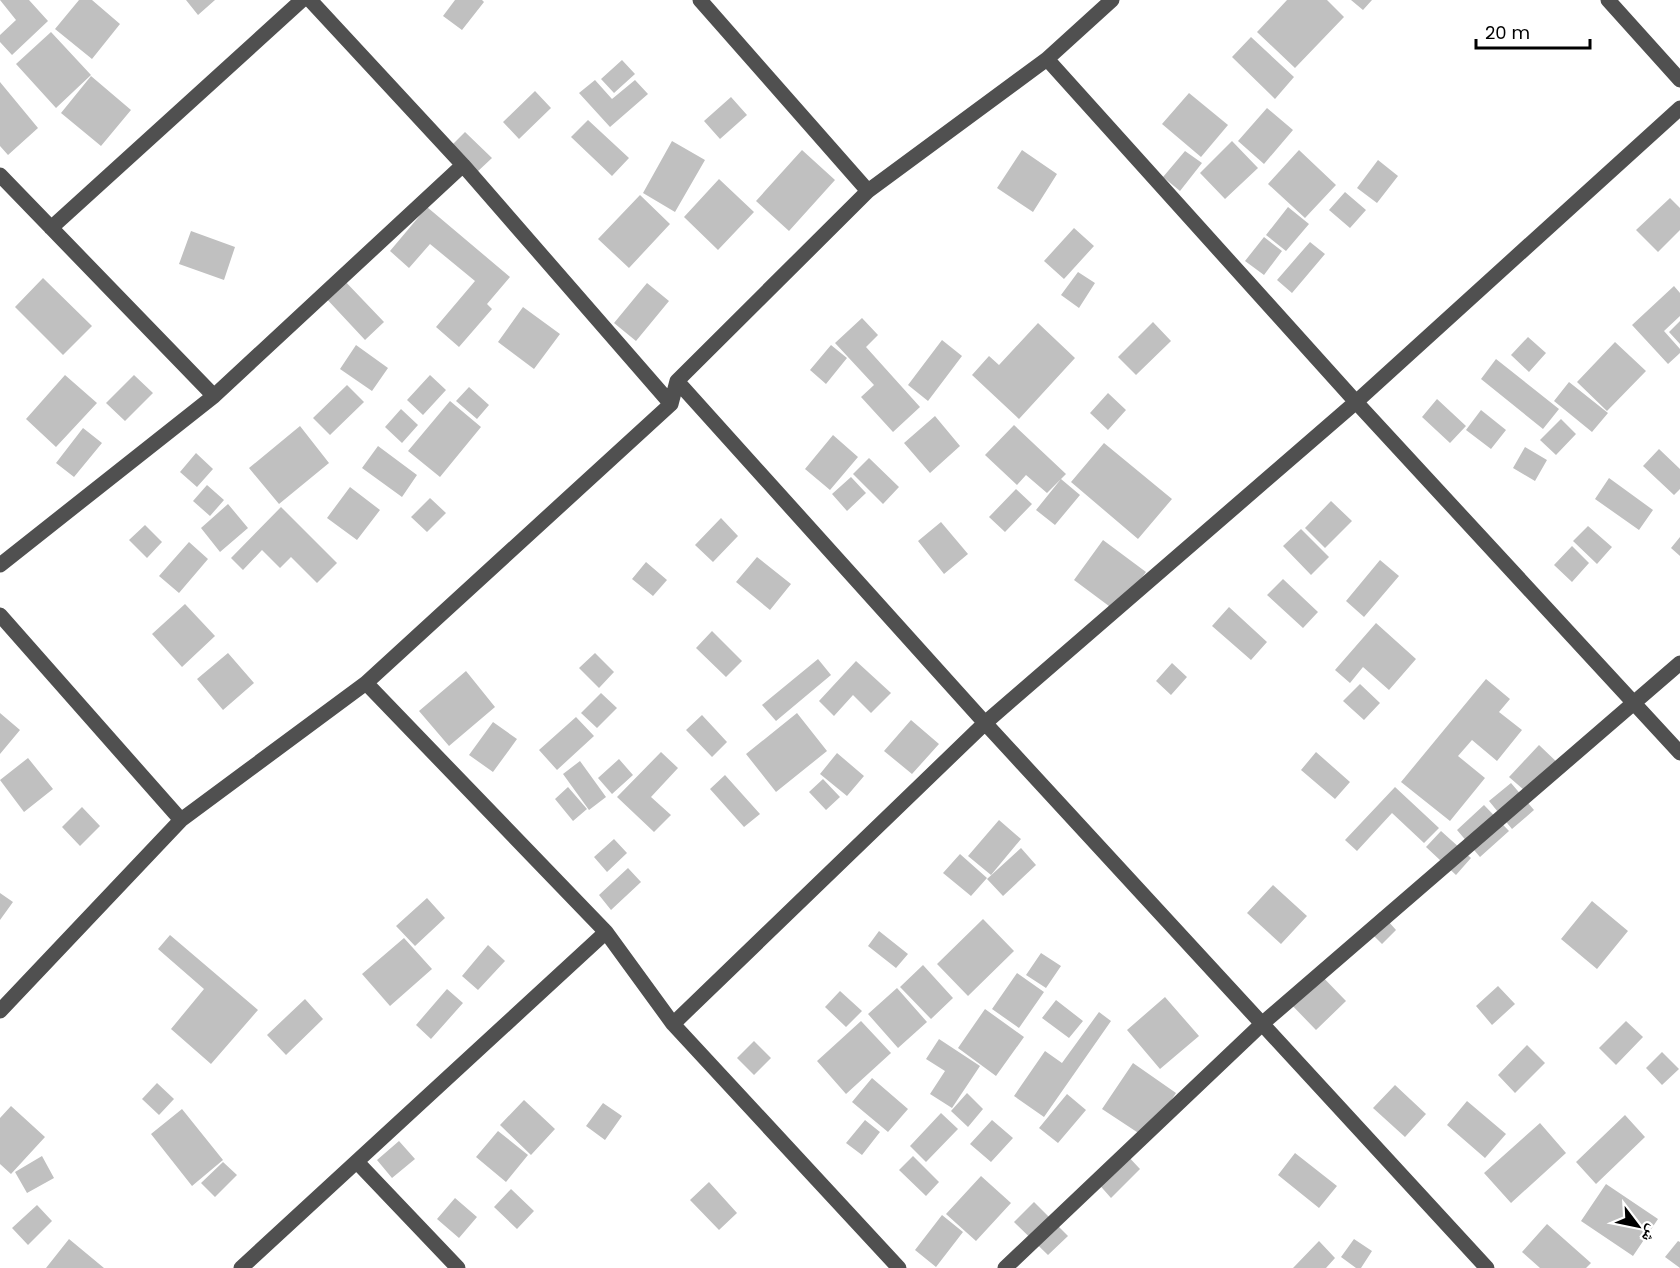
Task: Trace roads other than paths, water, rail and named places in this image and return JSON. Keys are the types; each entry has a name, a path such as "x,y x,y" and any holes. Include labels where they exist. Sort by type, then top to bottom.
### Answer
{"street":[{"path":"51,228 302,0"},
{"path":"310,0 463,165 671,404"},
{"path":"700,0 868,191"},
{"path":"0,1011 181,820 366,683 671,404 677,381 868,191 1047,59 1112,0"},
{"path":"1608,0 1680,80"},
{"path":"1047,59 1356,402 1680,753"},
{"path":"673,1024 985,723 1356,402 1680,108"},
{"path":"0,565 214,396 463,165"},
{"path":"0,174 214,396"},
{"path":"677,381 985,723 1487,1268"},
{"path":"0,615 181,820"},
{"path":"1005,1268 1263,1023 1680,663"},
{"path":"366,683 606,932 673,1024 899,1268"},
{"path":"241,1268 606,932"},
{"path":"357,1162 458,1268"}]}
